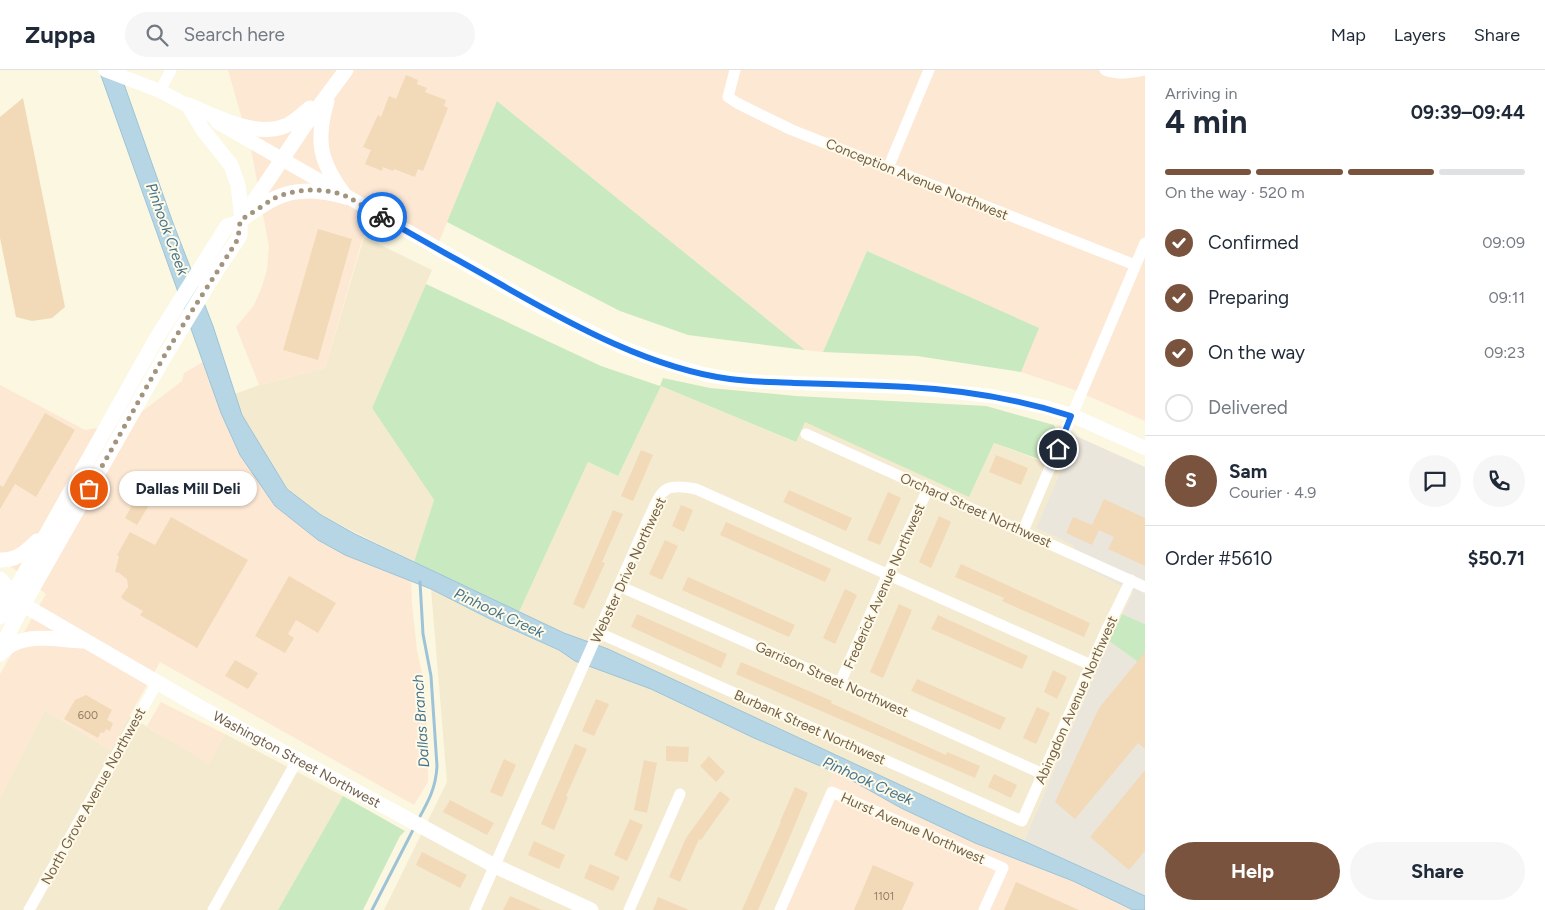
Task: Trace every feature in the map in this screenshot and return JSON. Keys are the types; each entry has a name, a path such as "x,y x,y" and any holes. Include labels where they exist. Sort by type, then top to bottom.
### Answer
{"main road":[{"path":"241,221 281,160 346,70"},
{"path":"188,105 226,121 250,128 276,129 295,121 329,93"},
{"path":"329,93 321,130 324,161 334,181 346,197"},
{"path":"0,650 11,598 240,235 241,221 238,185 231,165 203,130 188,105"},
{"path":"0,617 156,339 227,226 241,221 275,198 295,192 310,190 346,197"},
{"path":"0,560 11,559 24,553 48,532"},
{"path":"0,579 7,587 11,598"},
{"name":"Washington Street Northwest","path":"11,598 157,683 494,866 591,910"},
{"path":"0,654 12,644 26,640 85,641"}],"street":[{"path":"106,70 160,91 188,105 542,308 622,347 677,367 730,379 946,390 1021,402 1071,416 1145,448"},
{"path":"160,91 171,70"},
{"name":"Conception Avenue Northwest","path":"735,70 728,97 792,130 1135,265"},
{"path":"888,168 929,70"},
{"path":"1105,70 1129,74 1144,71"},
{"path":"1023,531 1145,243"},
{"name":"Orchard Street Northwest","path":"806,434 1145,587"},
{"name":"Webster Drive Northwest","path":"475,910 659,496 668,488 680,486 696,489 1091,665"},
{"name":"Frederick Avenue Northwest","path":"840,682 928,489"},
{"name":"Abingdon Avenue Northwest","path":"1022,821 1106,630 1131,580"},
{"name":"Garrison Street Northwest","path":"619,586 840,682 1043,774"},
{"name":"Burbank Street Northwest","path":"599,632 1022,821"},
{"name":"North Grove Avenue Northwest","path":"29,910 157,683"},
{"path":"213,910 298,759"},
{"name":"Hurst Avenue Northwest","path":"780,910 832,792 1003,868 984,910"},
{"path":"628,910 680,794"}],"shaded area":[{"path":"228,70 1145,70 1145,421 1072,389 1021,372 1038,328 867,251 823,352 805,350 497,101 436,249 371,218 363,237 325,368 259,385 236,327 254,305 261,289 267,270 269,247 252,154"},
{"path":"364,237 432,270 372,408 434,500 414,562 321,515 287,489 242,415 235,394 259,385 325,368"},
{"path":"203,362 221,413 275,506 318,540 345,555 411,581 417,650 426,692 428,782 414,805 160,662 110,750 45,710 0,797 0,674 46,594 0,558 0,385 85,430 127,423 182,381 184,373"},
{"path":"661,386 795,442 804,421 969,497 994,443 1062,469 1036,528 1076,546 1069,558 1133,592 1115,627 1024,841 608,649 564,633 519,612 588,462 618,476"},
{"path":"1076,436 1145,467 1145,624 1122,614 1133,592 1069,559 1075,546 1036,528"},
{"path":"431,589 492,620 559,650 575,661 651,689 754,738 834,772 775,910 384,910 447,782"},
{"path":"1109,641 1145,667 1145,896 1024,841"},
{"path":"161,702 225,734 209,764 147,726"},
{"path":"45,710 110,750 129,716 209,763 225,734 343,796 278,910 0,910 0,797"},
{"path":"834,772 901,808 975,843 1073,881 1133,910 775,910"}],"green space":[{"path":"497,101 805,350 688,335 620,311 447,222"},
{"path":"867,251 1039,328 1021,372 917,356 823,352"},
{"path":"426,284 601,366 660,386 663,378 710,388 796,396 986,406 1054,425 1058,436 1047,462 994,443 969,497 805,422 796,442 661,386 618,476 588,462 519,612 414,562 434,500 372,408"},
{"path":"1122,614 1145,624 1145,667 1109,641"},
{"path":"343,796 405,831 400,836 363,910 278,910"}],"water":[{"name":"Pinhook Creek","path":"99,70 119,70 173,223 213,326 242,415 287,489 321,515 355,534 564,633 608,649 967,816 1145,896 1145,910 1133,910 1073,881 975,843 901,808 844,776 754,738 651,689 575,661 559,650 492,620 431,589 345,555 318,540 275,506 240,455 221,413"}],"building":[{"path":"406,75 418,80 417,84 427,88 425,92 446,100 444,106 448,108 423,171 418,169 415,177 383,167 382,171 365,164 371,150 363,147 378,115 381,117 389,96 396,99"},
{"path":"23,98 65,307 52,318 32,321 16,317 0,238 0,117"},
{"path":"318,229 352,239 318,360 283,350"},
{"path":"45,413 75,430 36,497 15,484 0,509 0,485 3,487"},
{"path":"641,450 653,455 633,501 621,496"},
{"path":"996,455 1028,468 1021,485 989,472"},
{"path":"789,490 852,518 846,531 783,502"},
{"path":"888,492 901,498 880,545 867,540"},
{"path":"136,498 149,505 137,525 125,518"},
{"path":"1104,499 1145,518 1145,566 1108,549 1114,537 1099,530 1092,545 1066,533 1073,517 1092,525"},
{"path":"681,505 693,510 684,532 672,526"},
{"path":"613,510 623,514 602,562 605,563 584,609 573,604"},
{"path":"939,516 951,522 931,568 919,562"},
{"path":"171,517 248,560 197,648 140,615 143,611 121,597 128,587 127,579 115,572 119,556 117,555 130,532 155,545"},
{"path":"726,522 831,569 825,582 720,535"},
{"path":"665,540 678,546 662,580 649,574"},
{"path":"961,564 1090,623 1084,637 1002,601 1004,598 955,577"},
{"path":"289,576 336,603 318,633 296,620 288,634 294,638 285,653 255,636"},
{"path":"688,577 795,625 789,637 682,590"},
{"path":"845,589 857,595 835,644 823,638"},
{"path":"899,604 912,610 883,678 870,672"},
{"path":"637,614 727,654 721,668 631,627"},
{"path":"938,615 1028,656 1022,669 931,629"},
{"path":"1145,652 1145,749 1138,743 1075,819 1055,802 1099,708"},
{"path":"235,660 258,673 248,689 225,676"},
{"path":"741,662 832,701 831,703 946,755 947,752 980,766 975,778 736,674"},
{"path":"1053,670 1067,677 1057,699 1044,692"},
{"path":"917,679 1006,718 1000,730 911,691"},
{"path":"86,695 112,710 107,720 113,723 110,731 106,729 104,733 101,732 98,738 64,719 75,700"},
{"path":"596,699 609,704 594,736 582,731"},
{"path":"1037,707 1050,713 1036,744 1023,738"},
{"path":"575,744 587,749 566,796 568,797 554,830 541,824"},
{"path":"666,746 689,747 688,762 666,761"},
{"path":"709,756 725,772 716,782 700,766"},
{"path":"504,759 516,765 502,797 490,792"},
{"path":"644,760 657,763 647,813 634,810"},
{"path":"1145,770 1145,851 1129,870 1090,837"},
{"path":"994,774 1017,785 1011,798 988,787"},
{"path":"795,787 808,793 789,839 758,910 742,910 781,822"},
{"path":"720,791 730,799 701,840 699,839 680,882 669,877 686,838"},
{"path":"450,800 494,823 487,835 443,812"},
{"path":"630,819 643,825 627,861 614,855"},
{"path":"534,841 565,855 559,869 528,855"},
{"path":"422,852 467,875 460,888 416,865"},
{"path":"590,864 620,877 613,891 584,878"},
{"path":"873,865 914,883 902,910 854,910"},
{"path":"1016,882 1079,910 1004,910"},
{"path":"510,896 542,910 503,910"},
{"path":"658,897 689,910 653,910"}],"waterway":[{"name":"Dallas Branch","path":"418,820 433,788 437,766 431,676 423,634 420,582"},
{"name":"Dallas Branch","path":"372,910 414,828"}],"way so far":[{"path":"89,489 166,354 240,235 240,222 242,219 275,198 310,190 346,197 382,217"}],"place":[{"name":"Dallas Mill Deli","path":"89,489"}],"route":[{"path":"382,217 584,330 656,360 703,374 730,379 946,390 991,396 1044,407 1071,416 1058,449"}]}
